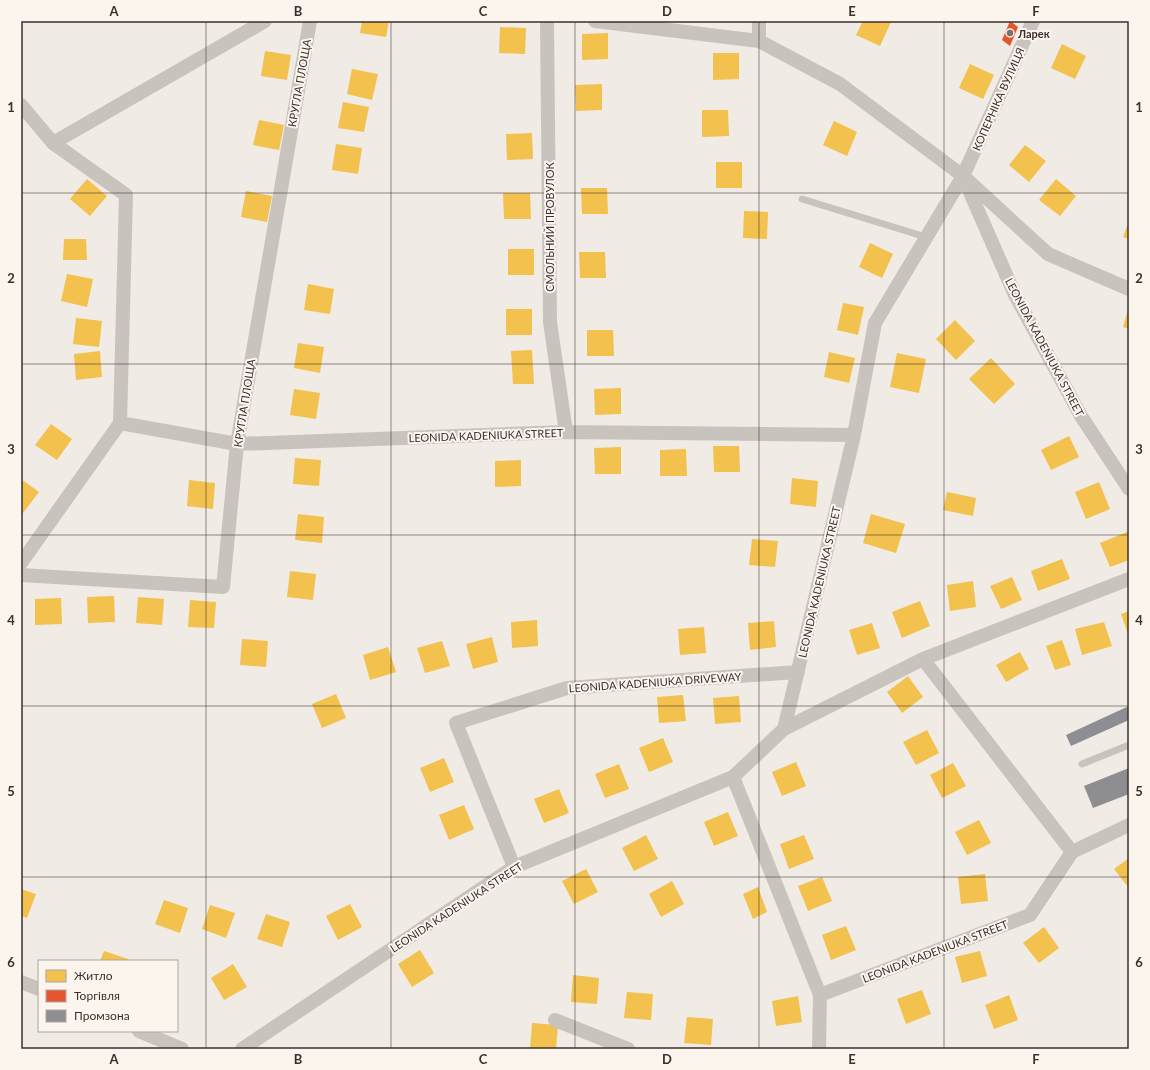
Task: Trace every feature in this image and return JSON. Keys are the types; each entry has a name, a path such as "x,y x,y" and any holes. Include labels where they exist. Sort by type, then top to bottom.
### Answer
{"street":[{"path":"53,143 265,21"},
{"name":"КРУГЛА ПЛОЩА","path":"21,575 223,586 237,444 310,21"},
{"name":"СМОЛЬНИЙ ПРОВУЛОК","path":"547,21 550,322 566,432"},
{"path":"595,21 759,41 840,84 963,176 1048,254 1129,289"},
{"path":"759,21 759,41"},
{"name":"КОПЕРНІКА ВУЛИЦЯ","path":"963,176 1033,21"},
{"path":"21,105 53,143 126,195 120,423 21,563"},
{"name":"LEONIDA KADENIUKA STREET","path":"784,729 854,435 875,324 963,176"},
{"name":"LEONIDA KADENIUKA STREET","path":"963,176 1015,295 1081,416 1129,488"},
{"name":"LEONIDA KADENIUKA STREET","path":"120,423 237,444 566,432 854,435"},
{"name":"LEONIDA KADENIUKA STREET","path":"242,1049 514,867 733,777 784,729 923,658 1129,579"},
{"path":"923,658 1072,852 1129,825"},
{"name":"LEONIDA KADENIUKA DRIVEWAY","path":"514,867 456,723 567,688 798,672"},
{"path":"733,777 820,995 819,1049"},
{"name":"LEONIDA KADENIUKA STREET","path":"820,995 1030,915 1072,852"},
{"path":"21,982 38,989"},
{"path":"555,1020 628,1049"},
{"path":"141,1032 182,1049"}],"lane":[{"path":"802,199 926,237"},
{"path":"1082,764 1129,745"}],"building: Житло":[{"path":"362,21 389,21 386,37 360,33"},
{"path":"863,21 891,22 880,46 856,35"},
{"path":"500,27 526,28 525,54 499,53"},
{"path":"608,33 608,59 582,60 582,34"},
{"path":"1062,44 1086,56 1075,79 1051,68"},
{"path":"265,51 291,55 287,80 261,76"},
{"path":"713,53 739,53 739,79 713,80"},
{"path":"970,64 994,75 983,99 959,88"},
{"path":"352,69 378,74 372,100 347,94"},
{"path":"602,84 602,110 576,111 575,85"},
{"path":"343,102 369,107 364,132 338,128"},
{"path":"702,110 728,110 729,136 702,137"},
{"path":"259,120 284,125 279,150 253,145"},
{"path":"834,121 857,132 847,156 823,145"},
{"path":"532,133 533,159 507,160 506,134"},
{"path":"336,144 362,148 358,174 332,170"},
{"path":"1025,145 1046,161 1029,182 1009,165"},
{"path":"716,162 742,162 742,188 716,188"},
{"path":"87,179 107,196 90,216 70,199"},
{"path":"1056,179 1076,196 1060,216 1039,200"},
{"path":"581,188 607,188 608,214 582,214"},
{"path":"246,191 272,196 267,222 241,217"},
{"path":"503,193 530,193 531,219 504,219"},
{"path":"744,211 768,212 767,239 743,238"},
{"path":"1129,221 1129,239 1123,237"},
{"path":"64,239 86,239 87,260 63,260"},
{"path":"870,243 893,254 882,278 859,267"},
{"path":"508,249 534,249 534,275 508,275"},
{"path":"579,252 605,252 606,278 580,278"},
{"path":"67,274 93,279 87,307 61,301"},
{"path":"308,284 334,289 330,314 304,310"},
{"path":"843,303 864,307 858,335 837,330"},
{"path":"1129,306 1129,329 1123,327"},
{"path":"506,309 532,309 532,335 506,335"},
{"path":"76,318 102,321 99,347 73,344"},
{"path":"955,320 975,341 956,360 936,339"},
{"path":"587,330 613,330 614,356 587,356"},
{"path":"298,343 324,347 320,373 294,368"},
{"path":"532,350 534,384 513,384 511,351"},
{"path":"100,351 102,377 76,380 74,354"},
{"path":"829,352 855,358 849,383 824,377"},
{"path":"897,353 926,359 919,393 890,387"},
{"path":"991,358 1015,384 994,404 969,379"},
{"path":"621,388 621,414 595,415 594,389"},
{"path":"294,389 320,393 316,419 290,415"},
{"path":"51,424 72,439 57,460 35,445"},
{"path":"1069,436 1079,457 1051,470 1041,450"},
{"path":"713,446 739,446 740,472 714,472"},
{"path":"621,447 621,474 595,474 594,448"},
{"path":"686,449 687,476 660,476 660,450"},
{"path":"295,458 321,460 319,486 293,484"},
{"path":"521,460 521,486 495,487 495,461"},
{"path":"792,478 818,481 816,507 790,504"},
{"path":"21,479 39,492 23,513 21,512"},
{"path":"189,480 215,483 213,509 187,506"},
{"path":"1099,482 1110,509 1086,519 1075,492"},
{"path":"947,492 976,498 973,516 943,510"},
{"path":"298,514 324,517 322,543 295,540"},
{"path":"871,514 905,524 896,553 863,543"},
{"path":"1127,532 1129,538 1129,560 1110,567 1100,543"},
{"path":"752,539 778,541 775,567 749,565"},
{"path":"1062,559 1070,579 1038,591 1031,571"},
{"path":"290,571 316,574 313,600 287,597"},
{"path":"1012,577 1022,600 1001,609 990,586"},
{"path":"973,581 976,607 950,611 947,585"},
{"path":"114,596 115,622 88,623 87,597"},
{"path":"138,597 164,599 162,625 136,623"},
{"path":"61,598 62,624 35,625 35,599"},
{"path":"190,600 216,602 214,628 188,627"},
{"path":"920,601 930,626 902,638 892,612"},
{"path":"1129,611 1129,637 1121,614"},
{"path":"537,620 538,646 512,648 511,622"},
{"path":"774,621 776,647 750,650 748,623"},
{"path":"1104,622 1112,646 1082,655 1075,629"},
{"path":"872,623 880,648 857,655 849,630"},
{"path":"704,627 706,653 680,655 678,629"},
{"path":"492,637 498,662 473,669 466,644"},
{"path":"242,639 268,641 266,667 240,665"},
{"path":"1062,640 1071,665 1055,670 1046,646"},
{"path":"442,641 450,666 425,673 417,648"},
{"path":"388,647 396,672 370,680 363,655"},
{"path":"1020,652 1029,669 1006,682 996,665"},
{"path":"908,676 923,697 902,713 887,692"},
{"path":"336,694 346,718 322,728 312,704"},
{"path":"683,695 686,721 659,723 657,697"},
{"path":"739,696 741,722 715,724 713,698"},
{"path":"927,730 939,753 916,765 903,742"},
{"path":"663,738 673,762 649,772 639,748"},
{"path":"444,758 454,782 430,792 420,768"},
{"path":"796,762 806,786 782,796 772,772"},
{"path":"953,763 966,786 942,798 930,775"},
{"path":"619,764 629,789 605,798 595,774"},
{"path":"559,789 569,813 544,823 534,799"},
{"path":"464,805 474,829 449,840 439,815"},
{"path":"728,812 738,836 714,846 704,822"},
{"path":"979,820 991,843 967,855 955,832"},
{"path":"646,835 658,859 634,871 622,848"},
{"path":"804,835 814,859 789,869 780,844"},
{"path":"1129,858 1129,888 1114,869"},
{"path":"586,869 598,892 574,904 562,881"},
{"path":"985,874 988,901 961,904 958,877"},
{"path":"822,877 832,901 808,911 798,886"},
{"path":"672,881 684,904 661,917 649,894"},
{"path":"758,887 767,912 753,919 743,894"},
{"path":"21,889 36,894 27,918 21,916"},
{"path":"164,900 188,908 180,933 155,924"},
{"path":"350,904 362,927 338,940 326,916"},
{"path":"210,905 235,913 226,938 202,929"},
{"path":"266,914 290,922 282,947 257,939"},
{"path":"846,926 856,950 831,960 822,935"},
{"path":"1044,927 1059,948 1039,963 1023,943"},
{"path":"420,950 434,973 412,987 398,964"},
{"path":"104,951 128,959 128,960 100,960"},
{"path":"980,951 987,976 962,983 955,957"},
{"path":"233,964 247,987 224,1000 211,978"},
{"path":"573,975 599,978 597,1004 571,1002"},
{"path":"922,990 931,1014 906,1024 897,999"},
{"path":"627,992 653,994 651,1020 624,1018"},
{"path":"1009,995 1018,1020 994,1029 985,1005"},
{"path":"798,996 802,1022 776,1026 772,1001"},
{"path":"687,1017 713,1019 711,1045 684,1043"},
{"path":"532,1023 558,1025 556,1049 530,1049"}],"building: Торгівля":[{"name":"Ларек","path":"1010,21 1018,27 1010,46 1002,40"}],"building: Промзона":[{"path":"1129,706 1129,720 1071,746 1066,735"},
{"path":"1129,768 1129,794 1093,808 1084,786"}],"place":[{"name":"Ларек","path":"1010,33"}]}
